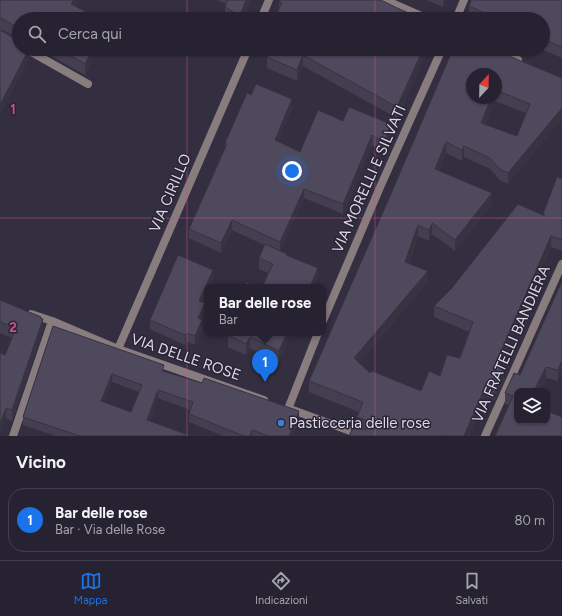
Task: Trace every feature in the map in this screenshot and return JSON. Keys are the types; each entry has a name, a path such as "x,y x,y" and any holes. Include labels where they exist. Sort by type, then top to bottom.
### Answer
{"street":[{"path":"264,12 269,0"},
{"path":"386,0 413,12"},
{"path":"459,12 464,0"},
{"path":"38,56 88,84"},
{"name":"VIA CIRILLO","path":"118,349 245,56"},
{"name":"VIA MORELLI E SILVATI","path":"326,314 439,56"},
{"path":"508,56 528,65"},
{"name":"VIA FRATELLI BANDIERA","path":"485,436 562,264"},
{"name":"VIA DELLE ROSE","path":"22,311 52,321 118,349 229,386 364,436"},
{"path":"13,436 52,321"},
{"path":"280,406 316,336"}],"building":[{"path":"0,0 74,0 71,4 86,12 12,12 12,24 0,19"},
{"path":"228,0 246,0 242,12 233,12 225,7"},
{"path":"280,0 381,0 406,12 278,12 282,3 279,2"},
{"path":"471,0 562,0 562,47 550,42 550,12 482,12 469,6"},
{"path":"0,30 12,37 12,56 25,56 0,105"},
{"path":"71,56 89,56 85,64"},
{"path":"267,56 303,56 297,70"},
{"path":"305,56 420,56 397,107"},
{"path":"450,56 509,56 562,78 562,108 508,173 500,169 490,158 464,146 462,150 446,142 435,169 492,193 455,240 432,223 429,230 418,225 405,262 428,271 354,358 370,373 372,371 421,391 429,371 440,376 447,355 460,358 473,322 434,306 451,289 518,204 545,216 543,214 557,177 562,179 562,240 551,236 495,365 504,369 495,389 486,385 464,436 349,436 353,427 365,430 369,427 368,421 357,417 363,402 309,381"},
{"path":"256,84 292,99 275,140 300,152 318,110 343,121 349,107 391,124 384,142 372,135 343,204 304,189 280,242 232,220 221,243 189,229 227,144 225,143 247,93 251,95"},
{"path":"265,244 287,254 286,255 318,268 311,284 263,284 273,264 259,258"},
{"path":"178,255 213,270 207,284 204,284 204,290 199,301 204,303 204,305 198,318 202,320 195,336 187,333 185,335 150,320"},
{"path":"562,281 562,360 558,370 546,367 536,388 514,388 514,424 550,424 550,412 562,417 562,436 495,436 513,396 505,393 514,373 520,375"},
{"path":"0,300 43,319 12,410 6,408 0,425 0,353 5,355 16,328 0,322"},
{"path":"53,326 164,365 162,371 202,383 204,378 299,411 289,436 269,436 252,430 250,436 244,436 189,414 193,402 158,390 147,420 191,436 80,436 23,417","holes":["112,374 142,385 131,412 101,401"]},
{"path":"230,336 286,336 279,351 250,337 246,344"}],"place":[{"name":"Bar delle rose","path":"265,382"},
{"name":"Pasticceria delle rose","path":"281,423"}]}
